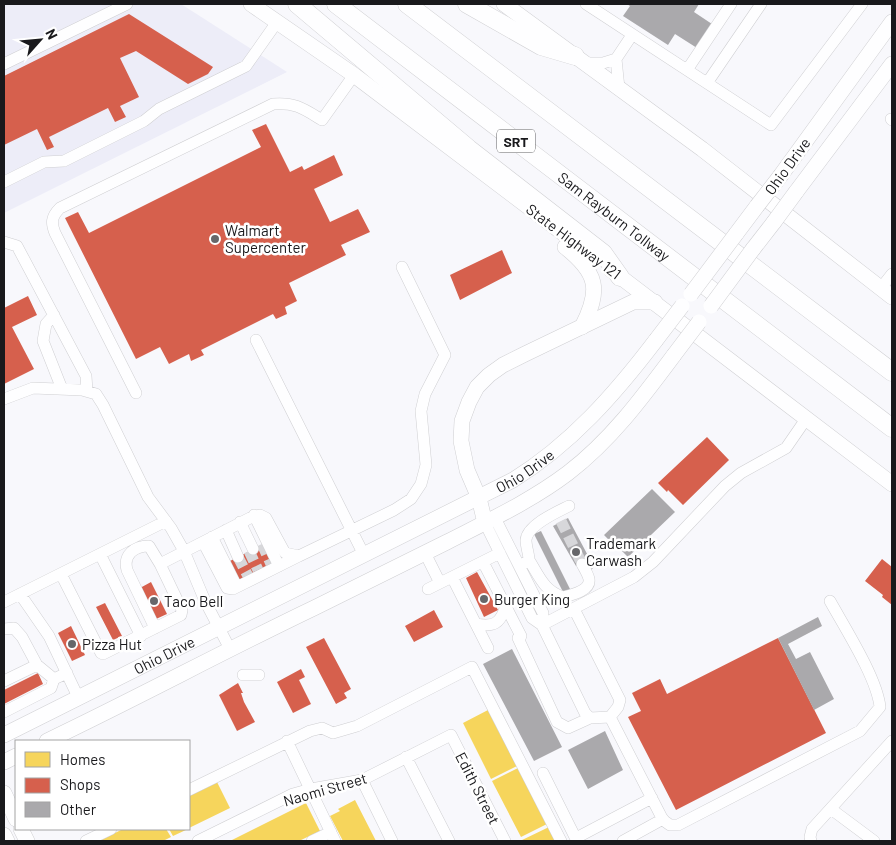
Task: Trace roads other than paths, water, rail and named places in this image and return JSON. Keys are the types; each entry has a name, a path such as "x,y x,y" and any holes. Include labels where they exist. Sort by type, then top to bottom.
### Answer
{"highway":[{"path":"297,4 469,149 603,254 620,277"},
{"name":"Sam Rayburn Tollway","path":"336,4 892,428"},
{"name":"SRT","path":"407,4 892,372"},
{"path":"467,4 541,46 580,60"}],"main road":[{"name":"State Highway 121","path":"251,4 354,74 892,484"},
{"path":"504,4 702,149 887,292"},
{"name":"Ohio Drive","path":"4,735 480,498 541,462 579,430 622,385 892,22"},
{"name":"Ohio Drive","path":"48,740 490,520 555,482 598,448 631,412 892,64"},
{"path":"469,161 497,195 579,258 589,270 594,285 594,297 591,310 582,327"},
{"path":"490,520 467,470 461,441 462,421 468,402 477,387 503,365 633,302 654,302"},
{"path":"4,793 15,817"},
{"path":"4,836 7,841"}],"street":[{"path":"4,64 127,4"},
{"path":"586,4 602,8 632,35 771,125 862,4"},
{"path":"687,70 731,4"},
{"path":"707,83 761,4"},
{"path":"4,182 44,162 64,161 144,121 159,109 246,66 277,22"},
{"path":"580,60 603,63 616,59 632,35"},
{"path":"616,59 619,88"},
{"path":"136,393 55,233 51,223 54,213 60,208 273,104 287,103 302,107 322,120 354,74"},
{"path":"4,242 18,246 86,376 87,391"},
{"path":"256,575 394,510 411,499 421,484 426,465 421,412 425,394 445,355 402,267"},
{"path":"887,292 892,274"},
{"path":"54,315 46,324 43,341 62,389"},
{"path":"256,340 364,555"},
{"path":"4,399 33,388 87,391 96,394 148,497 166,521 184,551 205,601 230,649"},
{"path":"542,626 634,577 653,562 724,486 741,473 786,448 806,419"},
{"path":"542,626 542,613 524,563 527,534 534,526 559,517 569,506"},
{"path":"160,564 260,515 266,518 285,553 299,556"},
{"path":"490,520 500,553 532,618 542,626 585,713 590,718"},
{"path":"490,520 549,591 563,597 581,592 590,580 582,564"},
{"path":"4,602 166,521"},
{"path":"218,535 246,553 246,521"},
{"path":"246,521 256,575"},
{"path":"218,535 256,575"},
{"path":"61,574 102,654 141,636 181,615 182,610 160,564 149,546 135,549 129,554 125,563 155,628"},
{"path":"425,553 440,583"},
{"path":"428,589 500,553"},
{"path":"100,554 141,636"},
{"path":"483,562 506,606 558,722 568,728 590,718 610,717 618,707 620,700 574,609"},
{"path":"452,578 488,648"},
{"path":"20,594 49,636 78,697"},
{"path":"610,717 663,819 670,825 678,825 851,736 860,731 880,707 879,696 830,601"},
{"path":"476,624 490,625 498,622 506,606"},
{"path":"4,629 14,628 22,637 36,665 54,679"},
{"path":"4,681 36,665"},
{"path":"190,790 287,741 316,729 322,728 333,733 357,726 472,667 561,841"},
{"path":"4,712 51,688 54,679 67,673"},
{"path":"243,675 259,676"},
{"name":"Naomi Street","path":"198,841 293,794 362,780 450,735"},
{"name":"Edith Street","path":"450,735 504,841"},
{"path":"287,741 333,837 312,841"},
{"path":"811,841 812,829 890,746"},
{"path":"406,757 449,841"},
{"path":"543,773 576,840 652,798"},
{"path":"362,780 392,841"},
{"path":"831,809 874,841"},
{"path":"623,841 663,819"},
{"path":"86,841 109,830"}],"tunnel":[{"path":"561,521 582,564"},
{"path":"262,544 271,564"},
{"path":"249,551 258,570"},
{"path":"238,557 248,576"}],"place":[{"name":"Walmart Supercenter","path":"215,239"},
{"name":"Trademark Carwash","path":"576,552"},
{"name":"Burger King","path":"484,599"},
{"name":"Taco Bell","path":"154,601"},
{"name":"Pizza Hut","path":"72,644"}]}
